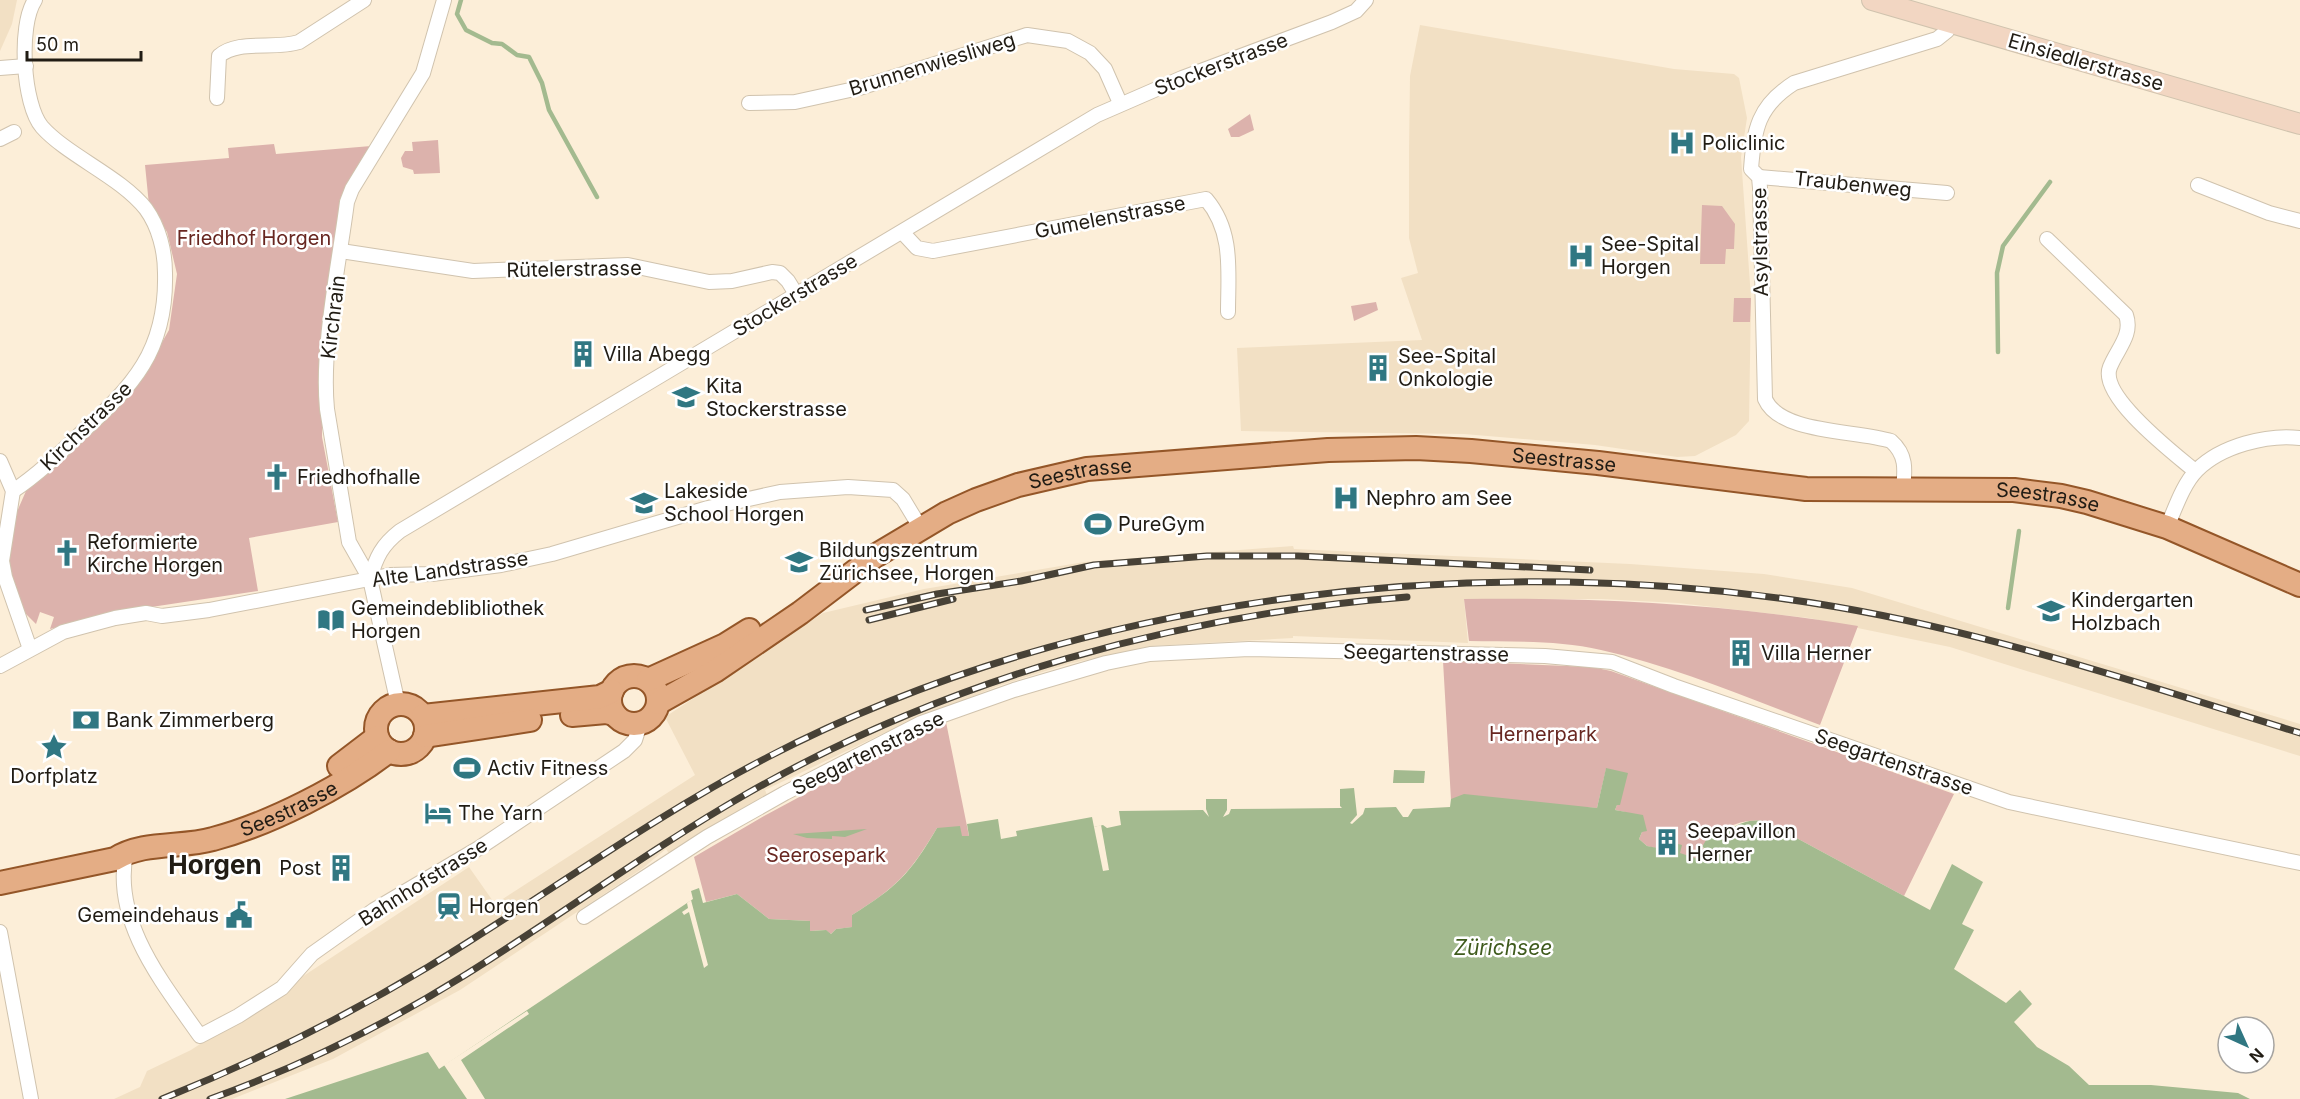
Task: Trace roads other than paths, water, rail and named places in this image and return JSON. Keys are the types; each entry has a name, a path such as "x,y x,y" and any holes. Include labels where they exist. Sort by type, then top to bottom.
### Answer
{"main road":[{"name":"Einsiedlerstrasse","path":"1872,0 2300,124"},
{"name":"Seestrasse","path":"658,703 715,671 801,613 875,556 921,528 947,513 1018,485 1087,469 1336,449 1416,448 1471,451 1598,463 1806,489 2014,490 2061,496 2167,527 2300,585"},
{"name":"Seestrasse","path":"648,680 725,645 795,603 838,583"},
{"path":"627,677 642,677 648,680 657,693 658,703 654,714 640,724 625,723 614,714 606,712 490,724 424,726 600,697 612,691 621,680 627,677"},
{"path":"612,691 610,703 614,714"},
{"path":"398,704 412,706 424,726 417,749 396,754 383,744 376,730 380,716 391,706 398,704"},
{"name":"Seestrasse","path":"0,883 115,859 126,853 180,844 201,828 242,815 292,794 383,744"},
{"name":"Seestrasse","path":"0,868 114,846 126,853"}],"street":[{"name":"Kirchstrasse","path":"13,491 47,466 130,386 146,363 156,339 166,289 165,255 159,234 141,204 43,128 34,114 23,45 26,25 35,0"},
{"path":"217,98 219,56 227,49 289,45 299,42 364,0"},
{"name":"Kirchrain","path":"370,579 349,542 326,398 347,202 352,189 423,73 444,0"},
{"name":"Stockerstrasse","path":"370,579 378,554 400,531 796,294 903,233 1053,140 1120,103 1332,22 1356,11 1366,0"},
{"name":"Asylstrasse","path":"1903,490 1904,460 1901,452 1891,441 1789,422 1774,413 1768,406 1763,391 1759,177 1751,169 1757,124 1767,105 1779,92 1794,83 1937,39 1947,31 1950,23"},
{"name":"Brunnenwiesliweg","path":"749,104 795,102 852,90 1027,35 1068,41 1090,53 1105,69 1120,103"},
{"path":"0,68 26,66"},
{"path":"0,139 14,132"},
{"name":"Traubenweg","path":"1759,177 1947,193"},
{"path":"2198,185 2269,213 2300,221"},
{"name":"Gumelenstrasse","path":"903,233 917,248 933,251 1206,199 1221,218 1228,249 1228,312"},
{"path":"2047,239 2126,315 2128,330 2108,373 2111,385 2149,432 2195,471"},
{"name":"Rütelerstrasse","path":"341,250 472,271 628,265 709,282 732,281 772,272 780,273 796,294"},
{"path":"2167,527 2195,471 2216,455 2258,440 2300,438"},
{"path":"0,461 13,491 3,532 2,561 5,577 30,650"},
{"name":"Alte Landstrasse","path":"0,666 71,629 115,618 146,613 162,616 209,610 390,575 432,574 534,558 708,508 780,492 824,487 892,490 903,499 921,528"},
{"path":"370,579 398,704"},
{"name":"Seegartenstrasse","path":"584,917 707,837 921,723 1014,690 1106,663 1150,654 1249,649 1545,656 1612,662 1674,686 2009,802 2300,863"},
{"name":"Bahnhofstrasse","path":"126,853 122,870 123,882 136,932 162,984 200,1036 238,1016 282,988 312,954 374,910 479,848 624,751 635,741 640,724"},
{"path":"0,932 31,1099"}],"water":[{"name":"Zürichsee","path":"1606,768 1628,773 1620,805 1617,805 1615,810 1643,815 1647,831 1642,832 1639,839 1647,846 1668,850 1671,842 1682,845 1680,853 1704,861 1710,855 1707,849 1702,847 1709,835 1749,821 1767,822 1930,910 1952,864 1983,882 1962,924 1974,930 1954,969 2006,1003 2020,990 2032,1004 2014,1022 2037,1047 2069,1066 2089,1085 2151,1085 2238,1093 2250,1099 285,1099 428,1052 439,1069 693,899 691,891 699,888 703,903 737,894 769,919 810,921 810,931 826,930 831,934 836,929 852,927 852,915 901,878 919,857 937,828 960,826 962,836 969,836 967,824 998,819 1001,839 1017,836 1016,831 1092,817 1094,827 1103,825 1107,828 1121,825 1119,811 1203,810 1209,817 1206,799 1227,799 1227,810 1223,817 1229,814 1231,809 1342,808 1340,789 1354,788 1357,815 1350,823 1352,824 1363,814 1365,808 1396,807 1403,817 1408,817 1413,809 1450,807 1451,799 1464,794 1597,808"},
{"path":"1394,770 1425,771 1424,783 1393,783"},
{"path":"867,829 845,837 832,836 832,839 807,838 793,834"}],"waterway":[{"path":"461,0 457,14 466,30 492,43 502,44 517,55 529,57 542,83 549,110 597,197"},
{"path":"1998,352 1997,273 2003,246 2050,182"},
{"path":"2008,608 2019,531"}],"railway":[{"path":"866,610 937,594 1021,581 1094,565 1207,556 1298,556 1590,570"},
{"path":"162,1099 230,1070 364,1004 470,941 639,832 724,781 768,757 890,701 1019,656 1153,622 1290,598 1429,585 1567,582 1704,589 1837,607 1954,631 2070,662 2300,733"},
{"path":"210,1099 309,1059 404,1011 536,930 712,814 825,752 904,716 984,685 1067,659 1150,637 1235,619 1321,606 1407,597"},
{"path":"869,620 953,599"}],"place":[{"name":"Policlinic","path":"1682,143"},
{"name":"See-Spital Horgen","path":"1581,256"},
{"name":"Villa Abegg","path":"583,354"},
{"name":"See-Spital Onkologie","path":"1378,368"},
{"name":"Kita Stockerstrasse","path":"686,397"},
{"name":"Friedhofhalle","path":"277,477"},
{"name":"Nephro am See","path":"1346,498"},
{"name":"Lakeside School Horgen","path":"644,503"},
{"name":"PureGym","path":"1098,524"},
{"name":"Reformierte Kirche Horgen","path":"67,553"},
{"name":"Bildungszentrum Zürichsee, Horgen","path":"799,562"},
{"name":"Kindergarten Holzbach","path":"2051,611"},
{"name":"Gemeindeblibliothek Horgen","path":"331,620"},
{"name":"Villa Herner","path":"1741,653"},
{"name":"Bank Zimmerberg","path":"86,720"},
{"name":"Dorfplatz","path":"54,747"},
{"name":"Activ Fitness","path":"467,768"},
{"name":"The Yarn","path":"438,813"},
{"name":"Seepavillon Herner","path":"1667,842"},
{"name":"Post","path":"341,868"},
{"name":"Horgen","path":"449,906"},
{"name":"Gemeindehaus","path":"239,915"}],"district":[{"name":"Horgen","path":"215,865"}],"park label":[{"name":"Friedhof Horgen","path":"254,238"},
{"name":"Hernerpark","path":"1543,734"},
{"name":"Seerosepark","path":"826,855"}]}
